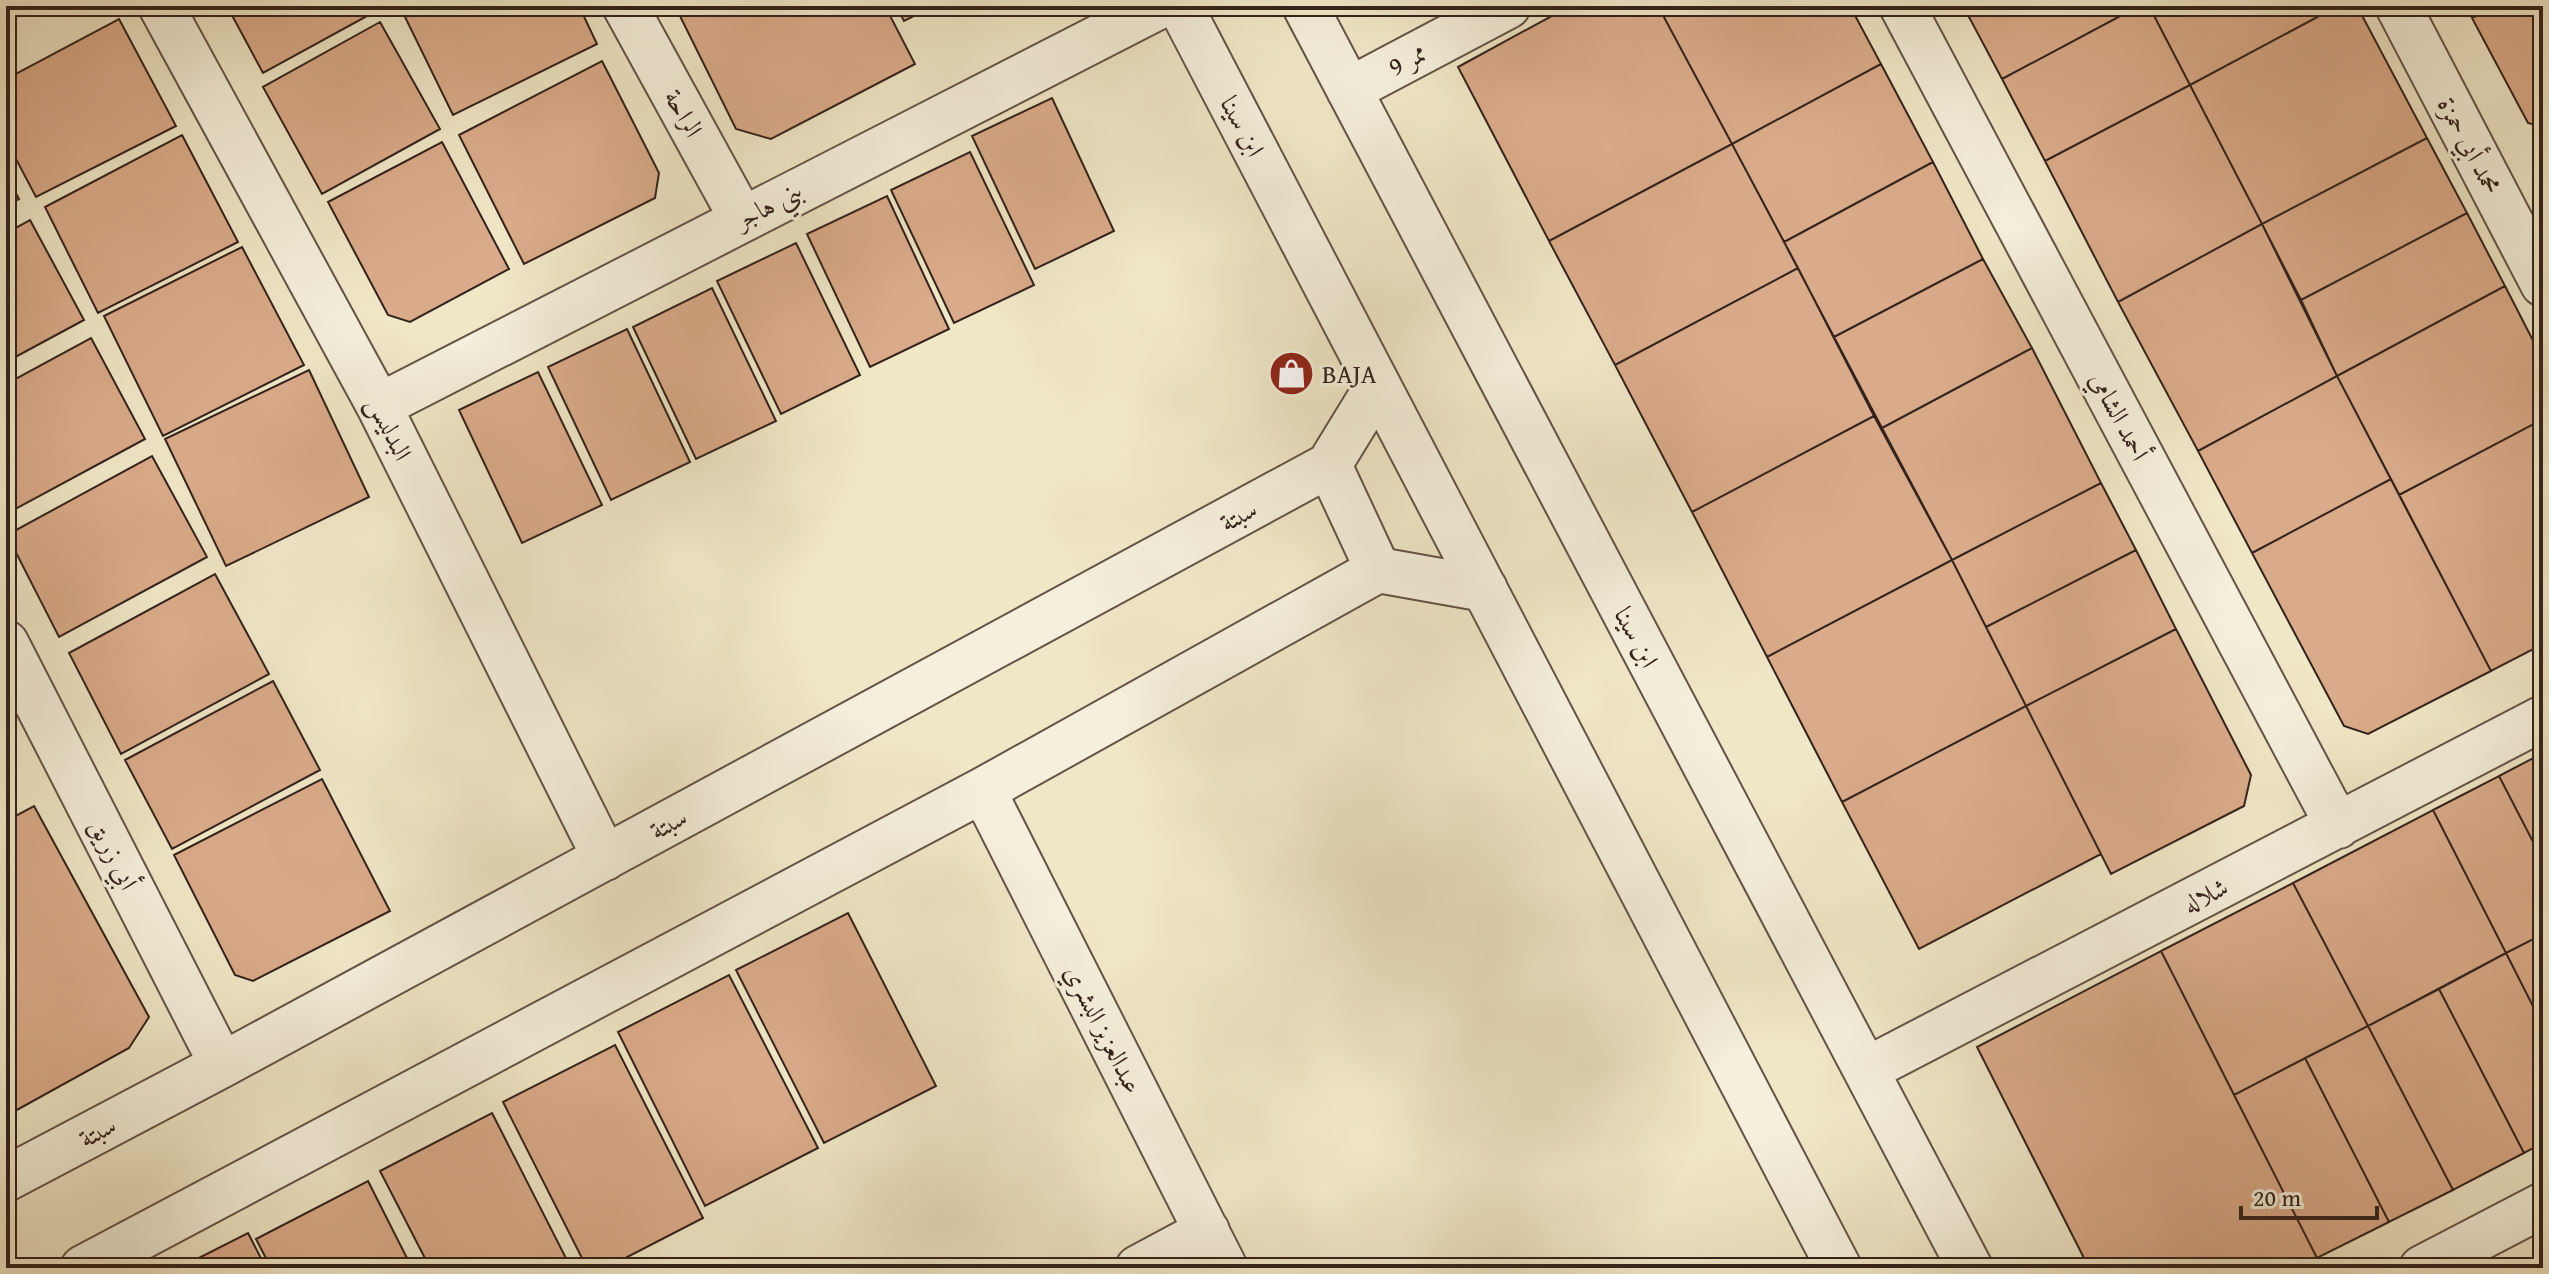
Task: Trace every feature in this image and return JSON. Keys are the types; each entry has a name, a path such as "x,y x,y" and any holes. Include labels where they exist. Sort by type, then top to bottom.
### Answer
{"street":[{"name":"البدليس","path":"161,6 379,406 605,858"},
{"name":"الراحة","path":"625,6 742,219"},
{"name":"بني هاجر","path":"379,406 1160,6"},
{"name":"ابن سينا","path":"1180,6 1839,1268"},
{"name":"ابن سينا","path":"1305,6 1970,1268"},
{"name":"ممر 9","path":"1349,90 1508,6"},
{"name":"أحمد الشامي","path":"1902,6 2338,826"},
{"name":"محمد أبي حمزة","path":"2398,6 2527,216 2543,284"},
{"path":"1378,385 1329,465 1378,570"},
{"name":"سبتة","path":"6,1179 1329,465"},
{"path":"83,1268 983,790 1378,570 1485,589"},
{"name":"أبي زريق","path":"6,643 222,1065"},
{"name":"شلاله","path":"1866,1070 2543,718"},
{"name":"عبدالعزيز البشري","path":"983,790 1216,1250"},
{"path":"2422,1268 2538,1220"},
{"path":"1138,1268 1216,1250"}],"building":[{"path":"227,6 376,6 378,10 263,73"},
{"path":"427,6 579,6 597,44 453,115 405,17"},
{"path":"675,6 885,6 915,64 771,139 736,129"},
{"path":"896,6 934,6 904,21"},
{"path":"1570,6 1658,6 1732,144 1549,241 1458,67"},
{"path":"1658,6 1850,6 1881,64 1732,144"},
{"path":"1964,6 1989,6 1969,17"},
{"path":"1989,6 2139,6 2002,79 1969,17"},
{"path":"2139,6 2149,6 2190,85 2045,161 2002,79"},
{"path":"2149,6 2338,6 2190,85"},
{"path":"2338,6 2357,6 2427,138 2262,224 2190,85"},
{"path":"2494,6 2543,6 2543,127 2528,123 2472,18"},
{"path":"119,19 176,126 36,197 6,140 6,79"},
{"path":"380,22 440,129 322,194 263,87"},
{"path":"602,61 659,173 655,198 524,264 459,135"},
{"path":"1881,64 1933,162 1784,242 1732,144"},
{"path":"2190,85 2262,224 2118,302 2045,161"},
{"path":"1052,98 1114,231 1035,269 972,136"},
{"path":"182,135 238,242 98,313 45,207"},
{"path":"2427,138 2467,213 2301,300 2262,224"},
{"path":"442,142 509,269 410,322 388,315 328,202"},
{"path":"1732,144 1798,268 1615,365 1549,241"},
{"path":"970,152 1034,285 954,323 891,190"},
{"path":"1933,162 1983,259 1834,337 1784,242"},
{"path":"6,174 19,199 6,206"},
{"path":"887,196 949,329 870,367 807,234"},
{"path":"2467,213 2505,286 2337,376 2301,300"},
{"path":"30,220 84,320 6,362 6,233"},
{"path":"2262,224 2337,376 2198,451 2118,302"},
{"path":"796,243 860,375 781,414 717,281"},
{"path":"242,247 304,365 163,436 104,316"},
{"path":"1983,259 2032,348 1882,428 1834,337"},
{"path":"1798,268 1874,416 1692,512 1615,365"},
{"path":"2505,286 2543,360 2543,419 2399,495 2337,376"},
{"path":"712,288 776,421 696,459 633,327"},
{"path":"627,329 690,462 611,500 548,367"},
{"path":"91,338 145,439 6,514 6,384"},
{"path":"2032,348 2101,483 1952,560 1882,428"},
{"path":"309,370 369,497 226,566 165,439"},
{"path":"538,372 602,505 522,543 459,410"},
{"path":"2337,376 2391,479 2252,553 2198,451"},
{"path":"1874,416 1952,560 1767,657 1692,512"},
{"path":"2543,419 2543,644 2491,671 2399,495"},
{"path":"152,456 207,557 59,637 7,535"},
{"path":"2391,479 2491,671 2368,734 2344,726 2252,553"},
{"path":"2101,483 2136,550 1986,627 1952,560"},
{"path":"2136,550 2176,629 2026,706 1986,627"},
{"path":"1952,560 2026,706 1842,802 1767,657"},
{"path":"215,574 269,674 121,754 69,653"},
{"path":"2176,629 2251,775 2244,806 2111,874 2026,706"},
{"path":"273,681 320,770 172,849 125,760"},
{"path":"2026,706 2101,854 1919,949 1842,802"},
{"path":"2543,753 2543,861 2499,776"},
{"path":"2499,776 2543,861 2543,934 2506,953 2433,810"},
{"path":"322,779 390,911 253,981 235,975 174,855"},
{"path":"6,788 14,803 6,807"},
{"path":"34,806 149,1017 129,1048 6,1116 6,821"},
{"path":"2433,810 2506,953 2368,1026 2293,883"},
{"path":"2293,883 2368,1026 2234,1095 2161,951"},
{"path":"848,913 936,1086 824,1143 736,970"},
{"path":"2543,934 2543,1026 2506,953"},
{"path":"2161,951 2317,1258 2298,1268 2089,1268 1977,1047"},
{"path":"2506,953 2543,1026 2543,1143 2524,1153 2439,989"},
{"path":"729,975 818,1148 705,1206 618,1032"},
{"path":"2439,989 2524,1153 2453,1190 2368,1026"},
{"path":"2368,1026 2453,1190 2389,1222 2305,1058"},
{"path":"615,1045 703,1218 606,1268 587,1268 503,1102"},
{"path":"2305,1058 2389,1222 2317,1258 2234,1095"},
{"path":"492,1113 571,1268 430,1268 380,1171"},
{"path":"368,1181 412,1268 271,1268 256,1239"},
{"path":"248,1233 266,1268 179,1268"},
{"path":"2492,1261 2496,1268 2479,1268"}],"place":[{"name":"BAJA","path":"1291,373"}]}
